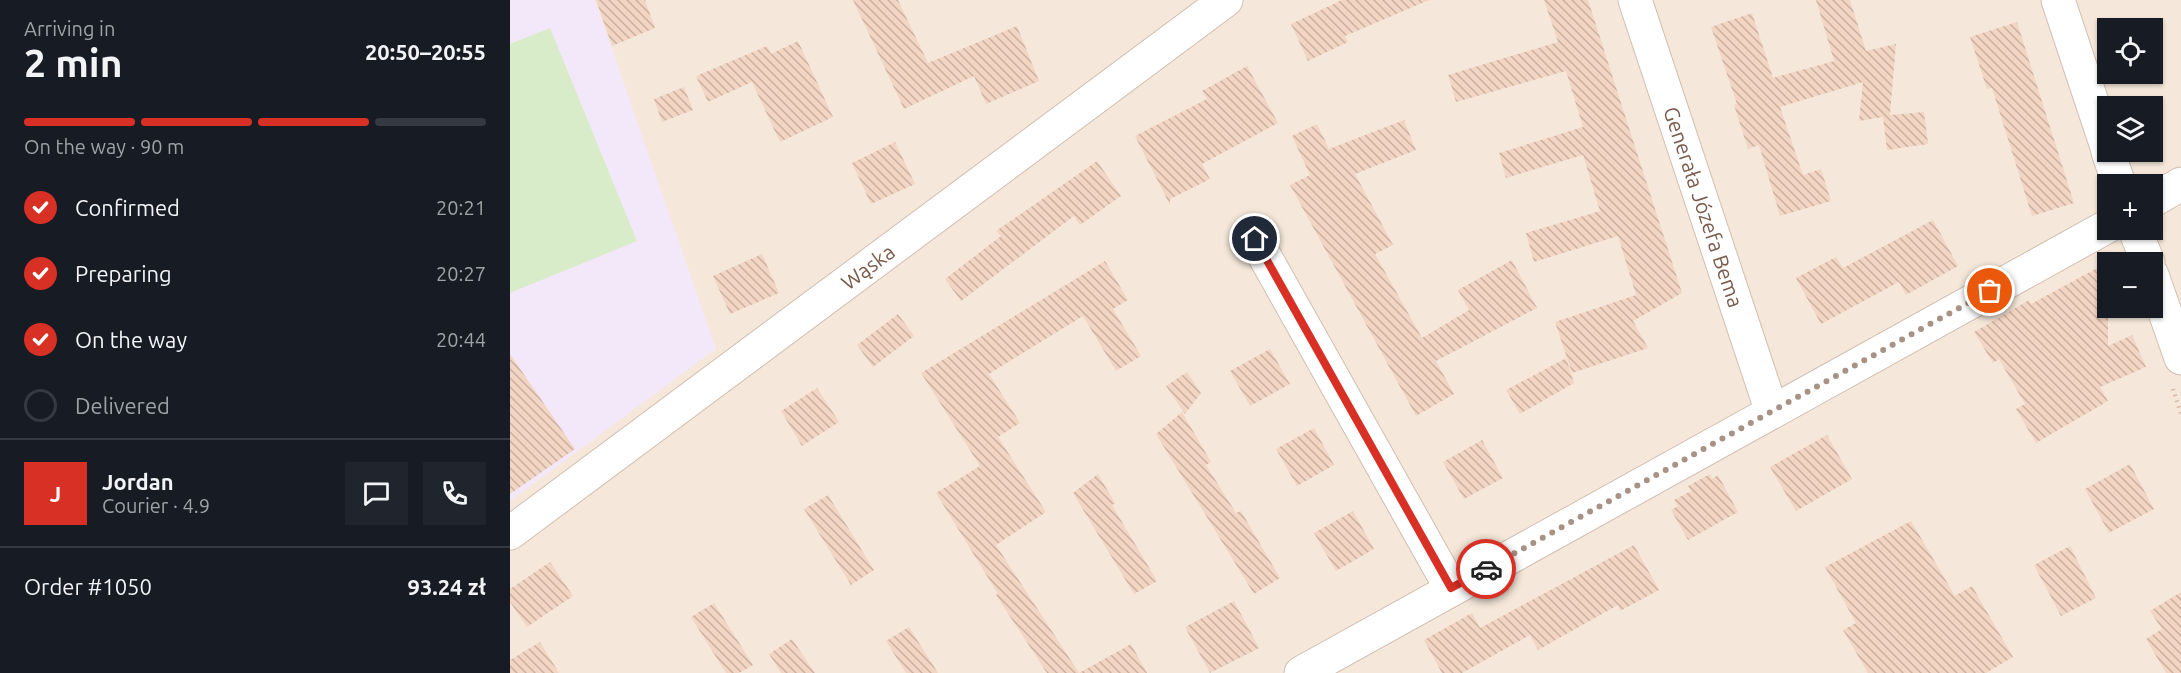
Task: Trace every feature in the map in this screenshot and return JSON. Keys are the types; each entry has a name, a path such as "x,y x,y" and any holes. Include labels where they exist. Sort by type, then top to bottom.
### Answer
{"street":[{"name":"Wąska","path":"510,533 1226,0"},
{"name":"Generała Józefa Bema","path":"1635,0 1772,412"},
{"path":"2058,0 2097,118"},
{"path":"2163,195 2181,184"},
{"path":"1301,673 2097,232"},
{"path":"1255,239 1451,588"},
{"path":"2163,306 2181,358"}],"shaded area":[{"path":"510,0 2181,0 2181,673 510,673"},
{"path":"510,0 595,0 716,349 510,501"}],"green space":[{"path":"550,28 637,241 510,293 510,44"}],"building":[{"path":"596,0 645,0 655,28 612,46"},
{"path":"853,0 898,0 928,63 1017,26 1039,81 986,104 974,76 904,109"},
{"path":"1342,0 1429,0 1345,36 1348,42 1308,61 1291,24"},
{"path":"1544,0 1588,0 1682,293 1633,321 1648,348 1572,373 1555,322 1636,295 1618,236 1534,262 1526,233 1600,211 1583,155 1506,178 1499,153 1583,127 1566,71 1456,102 1448,75 1558,42"},
{"path":"1816,0 1850,0 1866,51 1896,44 1890,115 1924,112 1928,144 1887,150 1883,117 1859,121 1863,82 1780,107 1803,175 1821,169 1831,201 1780,216 1759,145 1748,149 1734,105 1737,104 1711,27 1752,13 1773,78 1834,61"},
{"path":"2017,22 2074,203 2032,216 1992,88 1987,89 1970,37"},
{"path":"798,41 833,117 780,142 752,82 708,102 696,76 767,46 771,54"},
{"path":"1247,66 1278,123 1202,164 1210,179 1170,199 1170,205 1135,136 1207,99 1202,91"},
{"path":"684,87 693,110 662,122 654,99"},
{"path":"1404,120 1416,150 1355,174 1393,245 1375,254 1422,338 1469,310 1458,290 1512,260 1537,308 1436,361 1454,394 1416,416 1290,185 1310,175 1292,136 1317,124 1329,149"},
{"path":"895,142 915,184 871,204 852,163"},
{"path":"1097,161 1121,196 1080,225 1074,216 961,301 945,279 1001,236 996,231"},
{"path":"1933,220 1958,266 1906,295 1899,282 1821,324 1796,278 1836,257 1843,268"},
{"path":"762,254 779,293 730,314 713,276"},
{"path":"1105,261 1128,300 1113,309 1141,356 1116,371 1083,316 989,374 1020,423 998,437 1046,512 996,545 1079,673 1047,673 996,595 998,594 936,493 980,466 921,373"},
{"path":"2097,268 2097,318 2108,318 2108,346 2132,335 2146,367 2100,387 2108,401 2036,443 2016,409 2025,404 1999,359 1993,363 1974,332 2029,300 2031,304"},
{"path":"898,314 914,336 873,367 857,345"},
{"path":"1270,349 1290,384 1250,406 1230,371"},
{"path":"510,354 575,449 510,494"},
{"path":"1566,358 1574,383 1520,414 1506,390"},
{"path":"1187,372 1201,393 1185,414 1166,386"},
{"path":"817,388 839,422 802,446 781,411"},
{"path":"1182,412 1211,462 1206,465 1236,513 1241,511 1280,578 1254,594 1156,434"},
{"path":"1314,428 1334,465 1297,486 1276,449"},
{"path":"1827,435 1852,479 1796,511 1770,467"},
{"path":"1482,440 1503,478 1464,499 1443,462"},
{"path":"2130,464 2154,509 2109,533 2085,489"},
{"path":"1098,474 1115,503 1112,505 1157,581 1134,594 1073,493"},
{"path":"1710,474 1712,479 1718,475 1738,512 1688,540 1671,510 1678,506 1674,500 1691,491 1688,486"},
{"path":"828,495 874,570 851,585 804,509"},
{"path":"1353,511 1374,549 1336,571 1314,533"},
{"path":"1911,521 1955,596 1972,586 2013,657 1986,673 1868,673 1843,630 1856,623 1825,567"},
{"path":"1634,545 1659,590 1620,611 1618,605 1538,650 1530,635 1462,673 1442,673 1424,640 1472,613 1480,628"},
{"path":"2070,546 2096,598 2061,616 2034,565"},
{"path":"550,562 573,596 527,627 510,602 510,589"},
{"path":"2181,592 2181,673 2166,673 2146,639 2162,629 2150,611"},
{"path":"1234,601 1259,648 1210,673 1185,627"},
{"path":"714,603 753,665 739,673 726,673 691,617"},
{"path":"909,627 938,673 906,673 886,641"},
{"path":"792,639 815,673 781,673 769,654"},
{"path":"540,642 559,673 510,673 510,660"},
{"path":"1131,644 1147,673 1079,673"}],"way so far":[{"path":"1486,569 1990,291"}],"route":[{"path":"1255,239 1451,588 1486,569"}]}
